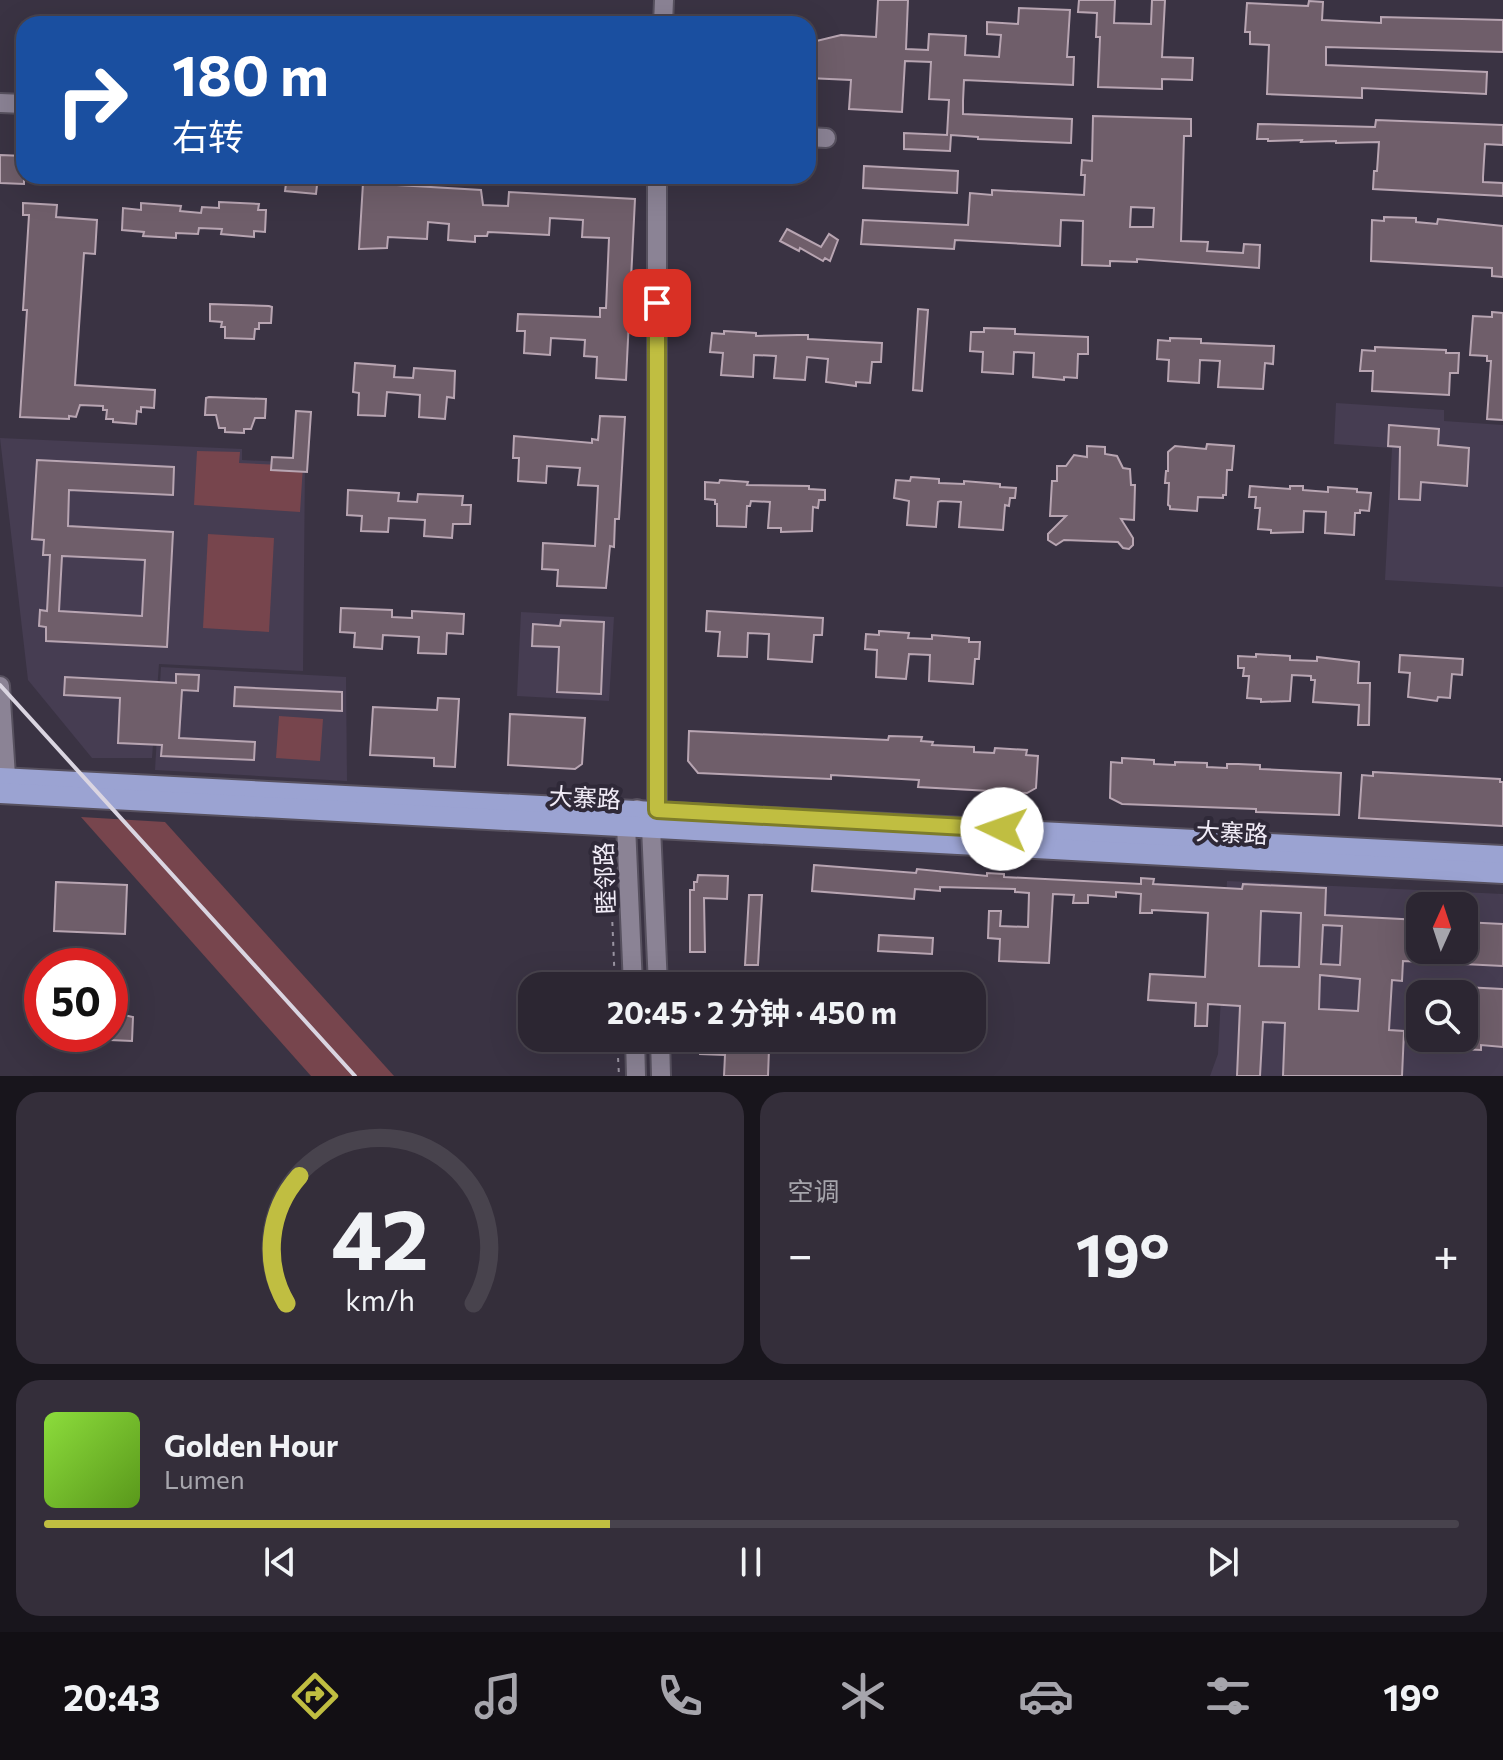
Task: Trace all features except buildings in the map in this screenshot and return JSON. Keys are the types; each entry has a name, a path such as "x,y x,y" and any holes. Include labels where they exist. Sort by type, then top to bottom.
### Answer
{"main road":[{"name":"大寨路","path":"3,786 636,819 1503,856"},
{"name":"大寨路","path":"3,786 636,819 1503,873"}],"street":[{"path":"636,819 657,184"},
{"path":"0,686 3,786"},
{"name":"睦邻路","path":"633,972 636,819"},
{"name":"睦邻路","path":"636,819 656,972"},
{"path":"635,1052 636,1076"},
{"path":"660,1052 661,1076"}],"path":[{"path":"617,972 636,819"},
{"path":"618,1052 619,1076"}],"shaded area":[{"path":"1336,403 1444,410 1444,421 1503,425 1503,587 1385,580 1392,448 1334,444"},
{"path":"0,438 242,449 242,460 305,463 303,671 159,664 152,758 92,758 28,680"},
{"path":"197,451 240,452 239,463 303,466 300,512 194,505"},
{"path":"208,534 274,538 269,632 203,628"},
{"path":"521,612 614,617 609,701 517,696"},
{"path":"161,667 346,677 347,781 155,770"},
{"path":"279,716 323,719 320,761 276,758"},
{"path":"81,817 165,822 394,1076 311,1076"},
{"path":"1227,881 1461,892 1406,892 1406,964 1478,964 1478,893 1503,894 1503,1076 1210,1076 1218,1054"}],"railway":[{"path":"0,685 355,1076"}],"route":[{"path":"657,303 657,810 1002,829"}]}
